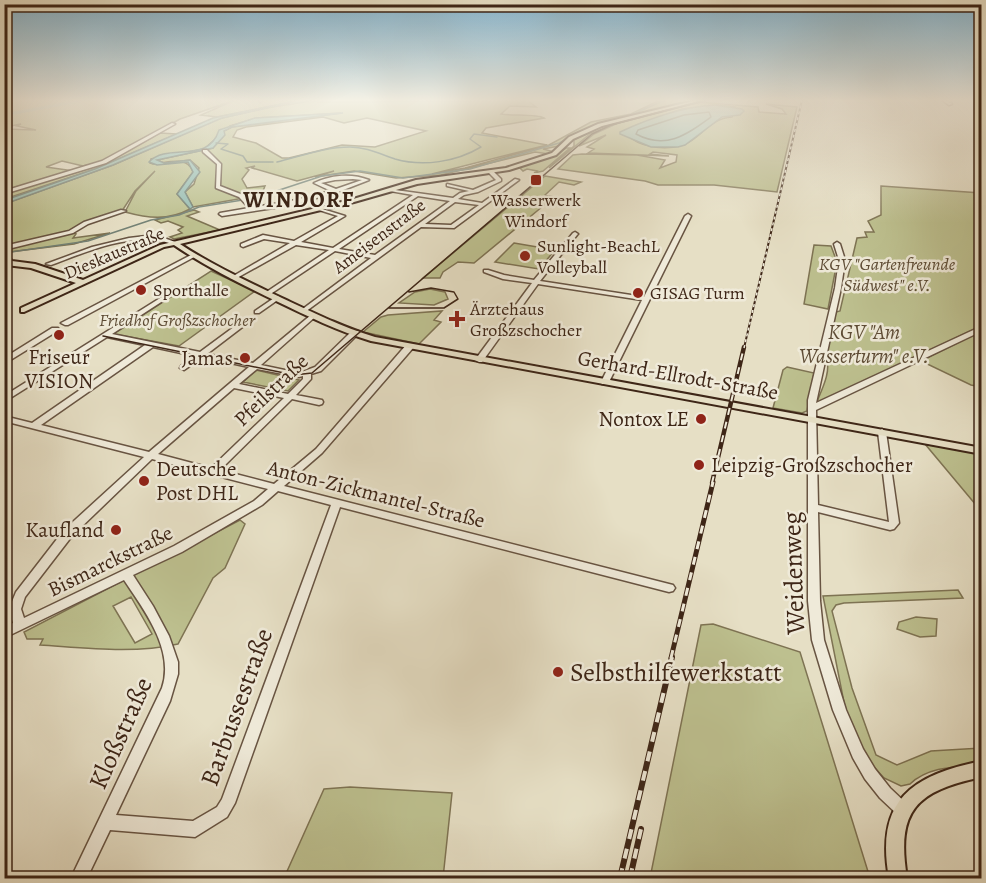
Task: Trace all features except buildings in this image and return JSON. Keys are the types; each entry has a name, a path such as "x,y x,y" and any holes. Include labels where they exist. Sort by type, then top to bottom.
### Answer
{"main road":[{"name":"Dieskaustraße","path":"24,310 135,257 175,243 321,209 416,182 491,172 554,154 568,141"},
{"name":"Gerhard-Ellrodt-Straße","path":"175,243 193,256 233,278 355,333 479,360 981,451"},
{"path":"5,258 81,282"},
{"path":"898,879 895,846 903,810 916,793 933,782 951,774 981,769"}],"street":[{"path":"4,193 104,162 142,141"},
{"path":"205,152 219,164 218,187 245,199 254,210"},
{"name":"Ameisenstraße","path":"303,311 453,200 462,194 476,191 499,180 491,172"},
{"path":"222,214 287,204 336,191 367,180 346,175 316,183 336,191"},
{"path":"419,225 452,227 517,180"},
{"name":"Ameisenstraße","path":"449,185 476,191"},
{"path":"390,190 481,204"},
{"path":"267,294 416,195"},
{"path":"287,204 302,213"},
{"path":"233,278 342,216 321,209"},
{"path":"4,248 71,232 86,223 123,211"},
{"path":"605,382 688,216"},
{"path":"479,360 536,282 575,234"},
{"path":"49,264 92,248 130,240 160,237 175,243"},
{"path":"243,245 262,237 376,256"},
{"name":"Weidenweg","path":"837,244 842,264 812,400 815,508 814,601 818,640 846,726 861,762 885,794 903,810"},
{"path":"65,323 193,256"},
{"path":"486,271 493,275 646,299"},
{"path":"4,400 173,292"},
{"path":"257,312 277,298"},
{"path":"20,626 15,609 20,595 68,533 150,456 313,316"},
{"path":"184,368 242,323"},
{"path":"813,408 981,328"},
{"path":"4,362 55,330"},
{"name":"Pfeilstraße","path":"212,472 291,396 307,379 307,374 320,368 355,333"},
{"path":"106,335 255,364 293,374 307,374"},
{"path":"33,426 152,344"},
{"name":"Bismarckstraße","path":"4,633 127,575 229,522 277,489 319,451 410,346"},
{"path":"232,384 319,402"},
{"name":"Anton-Zickmantel-Straße","path":"4,418 669,588"},
{"path":"815,508 876,524 890,526 894,523 882,432"},
{"name":"Barbussestraße","path":"106,822 195,829 222,812 228,802 336,504"},
{"name":"Kloßstraße","path":"79,879 163,701 172,675 169,654 156,623 127,575"}],"green space":[{"path":"5,141 139,141 101,162 83,166 62,161 46,167 74,171 5,190"},
{"path":"145,141 160,141 95,169 5,199 4,194 117,157"},
{"path":"167,141 213,141 204,149 151,159 150,163 163,163 157,160 213,148 218,141 256,143 282,158 342,145 375,147 393,141 526,141 547,145 432,174 465,168 549,145 556,141 565,141 559,146 543,149 555,152 549,154 535,152 441,175 396,178 354,171 315,177 334,171 297,181 252,168 255,166 246,168 249,170 242,179 247,188 265,186 263,191 244,198 193,207 185,192 194,184 199,168 190,160 178,161 187,163 193,172 177,194 190,209 182,213 158,217 125,212 136,191 155,171 135,191 122,211 82,224 70,231 5,247 4,204 113,165"},
{"path":"574,141 581,141 549,168 574,146"},
{"path":"596,141 637,141 656,147 670,147 690,141 789,141 777,192 714,185 658,185 645,181 558,169 573,155 637,155 665,160 660,168 676,162 677,155 653,152 650,154 669,156 588,153 594,149 587,147"},
{"path":"570,148 543,171 534,173 537,171 527,169 523,171 519,167 555,155"},
{"path":"545,176 581,182 574,185 559,182 545,195 554,197 474,263 458,262 443,272 440,278 423,278"},
{"name":"KGV \"Gartenfreunde Südwest\" e.V.","path":"881,186 981,193 981,326 816,404 827,375 826,358 836,312 840,311 857,238 867,237 865,232 874,232 868,221 881,215"},
{"path":"194,210 199,212 187,216 220,230 174,239 170,237 182,233 178,230 183,227 168,221 161,223 155,220"},
{"path":"110,233 74,244 9,252 5,249 76,234 73,238"},
{"name":"Sunlight-BeachL Volleyball","path":"514,243 555,250 539,269 495,262"},
{"name":"KGV \"Am Wasserturm\" e.V.","path":"814,245 831,246 837,262 828,309 804,304"},
{"name":"Friedhof Großzschocher","path":"211,271 255,291 179,346 113,334"},
{"path":"430,289 445,292 448,299 434,305 399,303 415,292"},
{"path":"442,311 434,320 441,322 419,344 363,332 381,317 388,315"},
{"path":"975,334 981,335 981,387 971,385 921,361"},
{"path":"787,367 814,373 807,411 802,413 773,408 783,370"},
{"path":"256,370 299,380 288,391 243,382"},
{"path":"925,444 981,454 981,511"},
{"path":"240,520 245,524 225,568 213,578 178,644 127,650 40,645 43,639 27,639 24,632","holes":["131,597 152,634 135,643 113,606"]},
{"path":"958,590 963,598 844,603 836,605 832,611 852,688 876,755 897,765 931,751 981,748 981,765 934,771 917,778 910,784 901,786 884,778 852,743 823,596"},
{"path":"916,617 937,619 936,636 920,637 897,629 899,622"},
{"path":"713,624 800,652 870,878 650,878 701,625"},
{"path":"350,787 452,793 443,878 284,878 324,789"}],"water":[{"path":"159,141 168,141 113,165 5,204 5,200 95,169"},
{"path":"214,141 219,141 213,148 157,160 164,163 190,160 200,172 185,192 193,207 190,209 177,194 193,172 188,162 157,165 149,162 166,153 206,147"},
{"path":"637,141 690,141 678,147 651,147"}],"waterway":[{"path":"277,162 341,147 367,149 395,159 417,163 439,162 481,147 473,141"},
{"path":"4,253 88,241 151,220 179,215 199,207 255,198 322,176 360,171 403,178 470,169 562,141"},
{"path":"216,143 228,144 221,149 243,156 247,162 273,162"}],"tram line":[{"path":"388,308 584,141"},
{"path":"388,308 444,308 458,299 454,292 431,288 409,292"},
{"path":"103,336 294,375 312,373 388,308"}],"railway":[{"path":"744,348 792,141"},
{"path":"712,483 744,347"},
{"path":"671,658 713,482"},
{"path":"620,878 672,657"},
{"path":"630,878 641,829"}],"place":[{"name":"Wasserwerk Windorf","path":"536,180"},
{"name":"Sunlight-BeachL Volleyball","path":"525,256"},
{"name":"Sporthalle","path":"141,290"},
{"name":"GISAG Turm","path":"638,293"},
{"name":"Ärztehaus Großzschocher","path":"457,319"},
{"name":"Friseur VISION","path":"59,335"},
{"name":"Jamas","path":"245,358"},
{"name":"Nontox LE","path":"701,419"},
{"name":"Leipzig-Großzschocher","path":"699,465"},
{"name":"Deutsche Post DHL","path":"144,481"},
{"name":"Kaufland","path":"116,530"},
{"name":"Selbsthilfewerkstatt","path":"558,672"}],"district":[{"name":"WINDORF","path":"299,199"}]}
